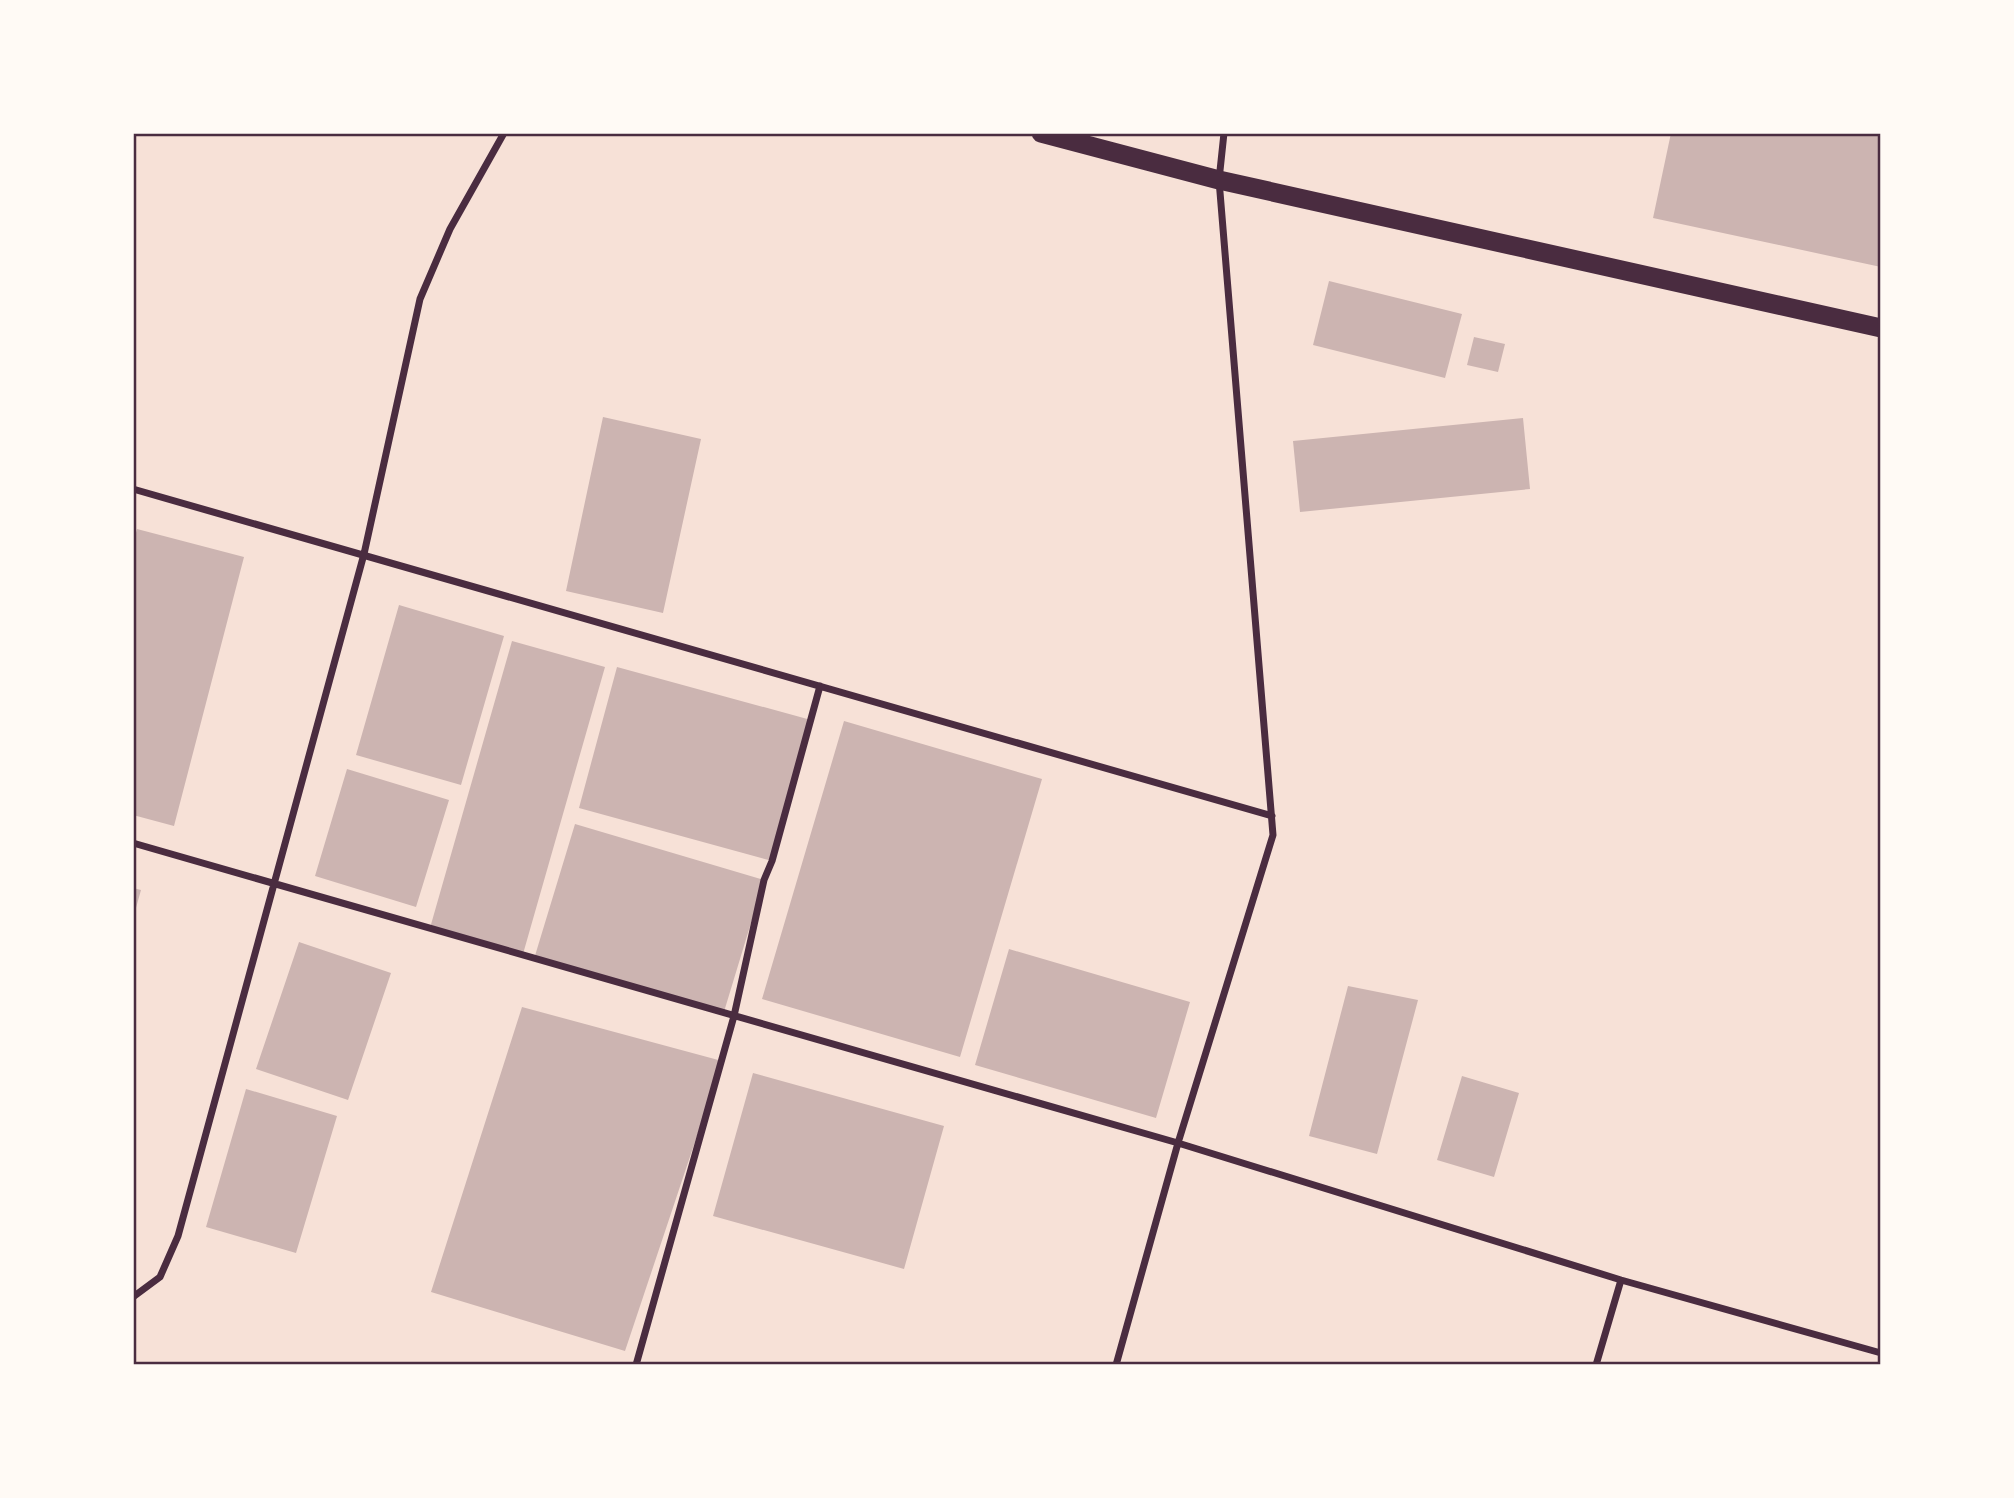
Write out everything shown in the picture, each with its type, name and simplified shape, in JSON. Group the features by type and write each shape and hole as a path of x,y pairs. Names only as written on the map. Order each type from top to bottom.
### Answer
{"highway":[{"path":"1041,133 1219,180 1881,328"}],"street":[{"path":"133,1297 160,1277 178,1236 364,554 420,299 450,229 504,133"},
{"path":"1116,1365 1178,1143 1273,835 1219,180 1224,133"},
{"path":"133,489 1272,816"},
{"path":"636,1365 734,1016 764,880 772,861 820,686"},
{"path":"133,843 1178,1143 1622,1280 1881,1353"},
{"path":"1596,1365 1622,1280"}],"building":[{"path":"1671,133 1881,133 1881,267 1653,218"},
{"path":"1329,281 1462,314 1445,378 1313,345"},
{"path":"1474,337 1505,344 1498,372 1467,365"},
{"path":"603,417 701,439 663,613 566,591"},
{"path":"1523,418 1530,489 1300,512 1293,441"},
{"path":"137,529 244,557 174,826 133,815 133,544"},
{"path":"399,605 504,636 461,785 356,755"},
{"path":"512,641 605,667 523,954 430,928"},
{"path":"617,667 811,720 772,861 579,808"},
{"path":"844,721 1042,779 960,1057 762,999"},
{"path":"347,769 449,800 416,907 315,876"},
{"path":"575,824 764,880 723,1015 534,959"},
{"path":"133,888 141,890 134,915 133,915"},
{"path":"299,942 391,973 348,1100 256,1069"},
{"path":"1009,949 1190,1002 1156,1118 975,1065"},
{"path":"1348,986 1418,1000 1377,1154 1309,1136"},
{"path":"522,1007 722,1061 625,1351 431,1292"},
{"path":"753,1073 944,1126 904,1269 713,1216"},
{"path":"1462,1076 1519,1093 1494,1177 1437,1160"},
{"path":"246,1089 337,1116 296,1253 206,1227"}]}
